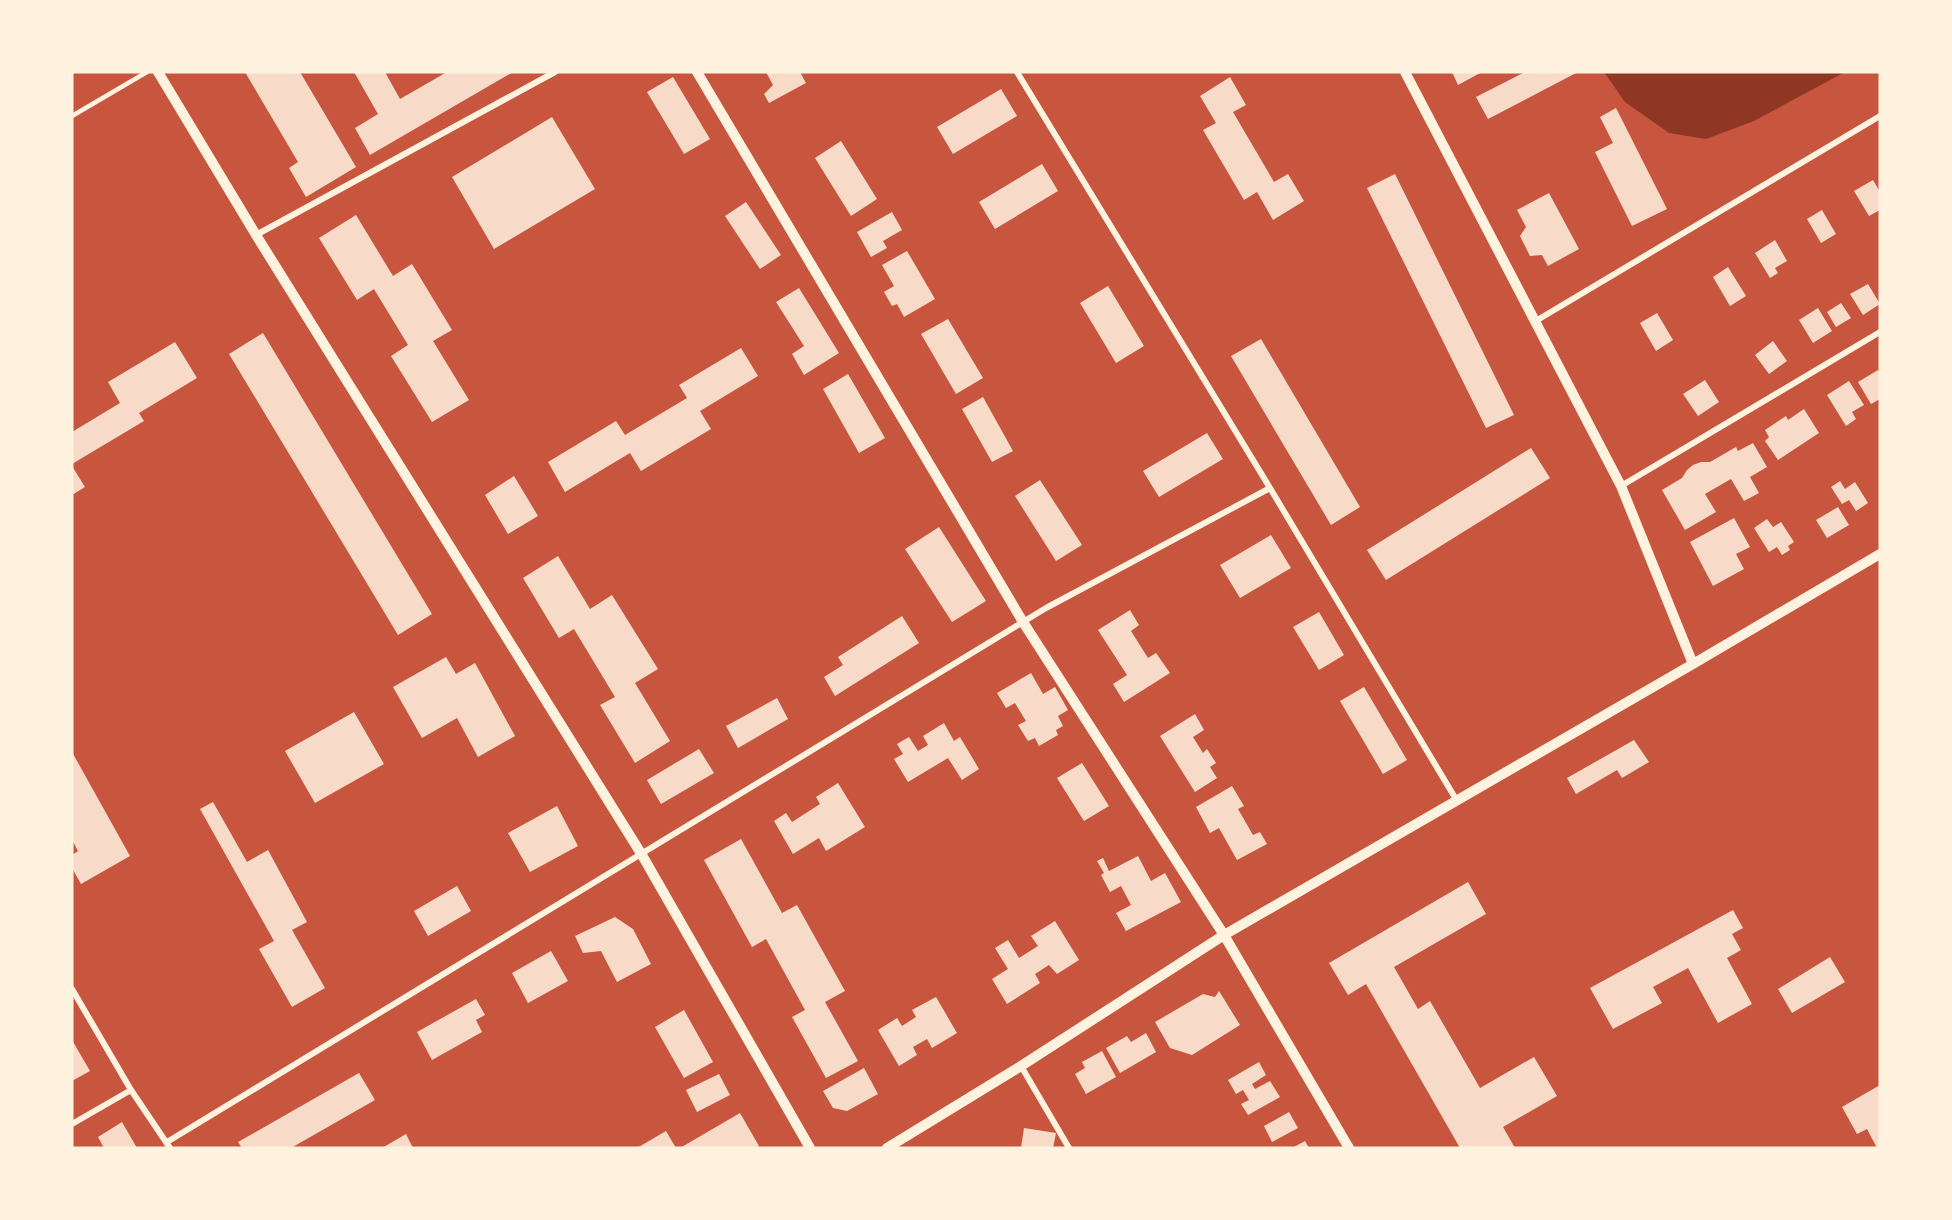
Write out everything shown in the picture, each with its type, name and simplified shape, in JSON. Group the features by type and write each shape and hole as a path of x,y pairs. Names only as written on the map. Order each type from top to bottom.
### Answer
{"street":[{"path":"158,72 256,235 642,855 810,1148"},
{"path":"256,235 555,72"},
{"path":"697,72 1023,622 1224,935 1349,1148"},
{"path":"1017,72 1457,801"},
{"path":"1405,72 1621,486 1693,664"},
{"path":"1534,322 1880,116"},
{"path":"1621,486 1880,332"},
{"path":"72,989 131,1090 168,1145 1046,608 1270,488"},
{"path":"887,1148 1022,1066 1224,935 1880,554"},
{"path":"1022,1066 1069,1148"},
{"path":"72,1124 131,1090"}],"lane":[{"path":"72,116 147,72"}],"shaded area":[{"path":"1604,72 1845,72 1754,121 1706,139 1669,133 1625,102"}],"building":[{"path":"245,72 300,72 356,167 306,197 289,168 298,162"},
{"path":"354,72 385,72 400,99 447,72 513,72 370,155 355,128 378,114"},
{"path":"766,72 800,72 806,83 769,103 764,94 773,85"},
{"path":"1452,72 1482,72 1458,85"},
{"path":"1525,72 1578,72 1488,119 1476,97"},
{"path":"673,77 710,139 684,154 647,92"},
{"path":"1230,77 1246,105 1233,112 1274,182 1288,174 1304,201 1273,220 1257,192 1244,200 1203,130 1216,123 1200,96"},
{"path":"1001,89 1017,116 953,154 937,127"},
{"path":"1616,108 1667,209 1632,226 1595,152 1613,143 1600,117"},
{"path":"552,117 595,189 494,249 452,177"},
{"path":"841,141 877,199 851,216 815,158"},
{"path":"1042,164 1058,191 995,229 979,202"},
{"path":"1395,174 1514,415 1486,428 1367,188"},
{"path":"1873,180 1880,192 1880,210 1869,216 1854,191"},
{"path":"1549,193 1579,249 1548,266 1542,255 1530,256 1520,236 1526,227 1517,210"},
{"path":"746,202 781,255 760,269 725,216"},
{"path":"1822,210 1836,234 1821,243 1807,219"},
{"path":"892,212 902,230 883,241 887,248 871,257 857,232"},
{"path":"356,215 393,276 412,264 452,330 433,341 469,400 432,422 391,356 408,345 374,289 357,300 319,238"},
{"path":"1775,240 1787,261 1775,268 1778,273 1770,278 1755,253"},
{"path":"907,251 935,299 904,317 897,304 892,306 884,292 894,286 882,265"},
{"path":"1728,267 1746,296 1730,306 1713,277"},
{"path":"1868,284 1880,304 1863,315 1850,294"},
{"path":"1108,286 1144,346 1116,363 1080,303"},
{"path":"799,288 839,353 804,375 792,354 804,346 776,302"},
{"path":"1841,303 1851,318 1836,327 1827,312"},
{"path":"1818,308 1832,331 1813,343 1799,320"},
{"path":"1657,313 1673,340 1656,351 1640,323"},
{"path":"948,319 983,378 956,394 921,334"},
{"path":"263,333 432,614 398,635 229,354"},
{"path":"1261,339 1360,507 1331,525 1231,356"},
{"path":"1773,341 1787,361 1769,374 1755,355"},
{"path":"175,342 197,378 139,413 144,421 72,464 72,432 120,403 108,382"},
{"path":"741,348 758,376 700,411 711,429 641,471 630,453 565,492 548,462 616,421 625,435 687,398 679,385"},
{"path":"1878,370 1880,399 1871,404 1858,382"},
{"path":"848,374 885,438 859,453 823,389"},
{"path":"1705,380 1719,402 1698,416 1683,394"},
{"path":"1849,381 1864,405 1852,412 1856,419 1846,426 1827,395"},
{"path":"983,397 1013,451 992,462 962,409"},
{"path":"1804,409 1819,433 1778,460 1765,441 1769,437 1765,430 1786,416 1788,420"},
{"path":"1207,433 1223,459 1159,497 1143,471"},
{"path":"1753,443 1767,467 1750,477 1759,493 1744,501 1731,479 1705,494 1716,512 1685,530 1662,490 1682,478 1693,465 1710,462 1736,447 1738,451"},
{"path":"1531,448 1550,478 1386,580 1367,550"},
{"path":"72,466 85,487 72,495"},
{"path":"514,476 538,516 508,534 485,495"},
{"path":"1040,480 1082,545 1056,561 1015,496"},
{"path":"1840,481 1845,489 1855,482 1868,503 1856,511 1849,500 1842,504 1831,487"},
{"path":"1838,507 1849,525 1827,538 1816,520"},
{"path":"1734,518 1750,547 1736,554 1744,569 1713,586 1690,542"},
{"path":"1767,519 1773,527 1781,522 1794,542 1788,546 1790,550 1782,555 1777,547 1769,552 1754,528"},
{"path":"939,527 986,601 952,622 905,549"},
{"path":"1271,535 1291,568 1240,598 1220,565"},
{"path":"558,556 590,609 612,595 658,669 635,683 670,741 635,763 600,705 615,697 574,629 559,638 523,578"},
{"path":"1130,610 1139,625 1131,631 1148,658 1156,653 1170,673 1124,702 1113,684 1127,675 1098,630"},
{"path":"1319,612 1344,655 1319,670 1293,627"},
{"path":"902,616 919,643 835,696 824,677 843,665 838,657"},
{"path":"446,657 456,674 475,663 515,736 478,757 457,718 422,738 393,687"},
{"path":"1031,673 1043,694 1055,687 1068,710 1058,716 1063,726 1056,730 1058,735 1039,746 1035,738 1028,741 1018,725 1026,721 1015,703 1006,708 997,693"},
{"path":"1364,687 1407,760 1383,774 1340,701"},
{"path":"777,698 788,719 738,748 726,726"},
{"path":"354,712 384,764 315,803 285,751"},
{"path":"1195,714 1204,730 1193,737 1203,753 1207,749 1216,763 1210,767 1217,778 1195,792 1160,736"},
{"path":"944,723 954,741 960,737 979,769 962,780 948,758 908,782 894,759 903,754 897,744 909,737 918,751 928,745 923,736"},
{"path":"1634,740 1649,762 1622,778 1617,770 1576,794 1567,778"},
{"path":"699,749 714,773 661,804 647,780"},
{"path":"72,752 130,856 81,884 72,868 72,855 78,851 72,840"},
{"path":"1082,763 1109,806 1084,821 1057,778"},
{"path":"838,783 865,827 826,851 819,838 793,854 774,821 786,813 792,822 820,804 816,797"},
{"path":"1232,786 1244,806 1238,809 1253,835 1260,832 1267,844 1237,860 1219,828 1210,833 1196,807"},
{"path":"213,802 247,862 268,850 307,922 292,930 325,988 292,1007 259,949 274,941 200,809"},
{"path":"557,806 578,846 530,872 508,833"},
{"path":"741,839 782,913 797,905 845,991 825,1002 858,1061 826,1078 792,1017 805,1010 766,939 752,947 704,860"},
{"path":"1138,856 1151,881 1165,873 1181,902 1126,931 1116,913 1131,905 1121,886 1110,892 1101,875 1104,873 1097,861 1103,858 1109,871"},
{"path":"1468,882 1486,914 1394,967 1418,1009 1430,1001 1480,1088 1534,1057 1557,1096 1503,1127 1515,1148 1460,1148 1366,984 1348,995 1329,963"},
{"path":"457,886 471,911 428,936 414,911"},
{"path":"1733,910 1743,928 1732,934 1741,950 1727,958 1752,1004 1718,1023 1688,968 1653,987 1662,1003 1613,1029 1590,988"},
{"path":"615,917 633,929 651,964 617,982 601,951 583,953 575,936"},
{"path":"1055,921 1079,960 1057,974 1049,965 1035,974 1040,983 1007,1004 992,979 1008,969 995,948 1008,940 1019,958 1038,946 1031,936"},
{"path":"551,951 568,981 528,1003 512,973"},
{"path":"1830,957 1845,982 1792,1013 1778,989"},
{"path":"1219,991 1240,1025 1192,1055 1170,1048 1155,1022 1203,994 1215,997"},
{"path":"936,997 957,1033 932,1048 927,1039 913,1047 917,1055 899,1066 878,1030 897,1018 902,1026 916,1017 912,1010"},
{"path":"476,999 485,1015 476,1020 482,1032 432,1060 417,1032"},
{"path":"684,1010 713,1062 684,1078 655,1027"},
{"path":"1146,1033 1156,1052 1120,1073 1106,1048 1127,1036 1131,1042"},
{"path":"72,1040 90,1071 72,1081"},
{"path":"1102,1051 1116,1077 1086,1094 1075,1074 1085,1068 1082,1062"},
{"path":"1259,1062 1266,1075 1252,1084 1255,1089 1270,1081 1280,1097 1248,1115 1241,1104 1249,1100 1243,1090 1236,1094 1228,1080"},
{"path":"864,1068 878,1094 847,1111 833,1108 823,1091"},
{"path":"359,1073 375,1100 291,1148 242,1148 238,1142"},
{"path":"719,1074 730,1095 697,1112 686,1090"},
{"path":"1880,1085 1880,1148 1877,1148 1867,1129 1857,1134 1842,1107"},
{"path":"1289,1112 1298,1128 1272,1142 1264,1126"},
{"path":"740,1113 759,1146 756,1148 680,1148"},
{"path":"122,1122 137,1148 104,1148 98,1137"},
{"path":"1024,1128 1056,1133 1053,1148 1021,1148"},
{"path":"666,1131 676,1148 637,1148"},
{"path":"406,1134 413,1148 382,1148"},
{"path":"1305,1141 1309,1148 1292,1148"}]}
